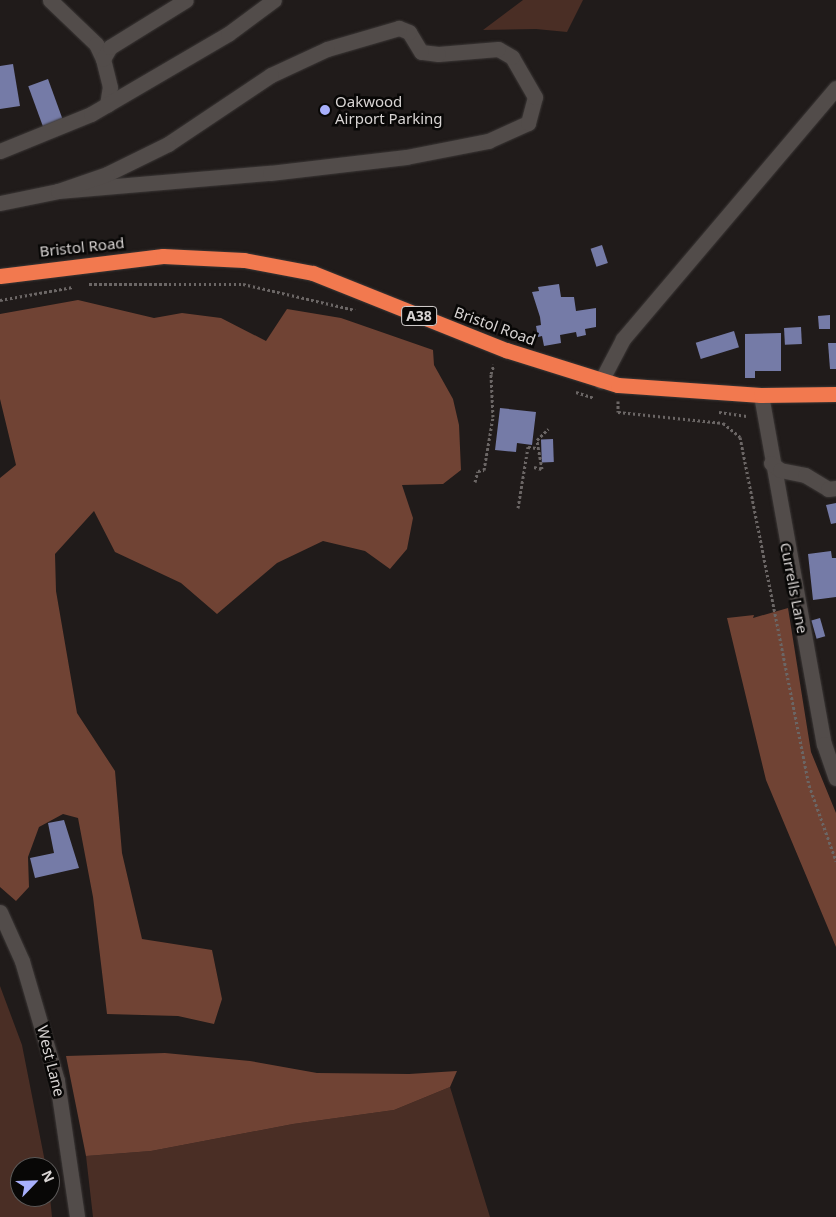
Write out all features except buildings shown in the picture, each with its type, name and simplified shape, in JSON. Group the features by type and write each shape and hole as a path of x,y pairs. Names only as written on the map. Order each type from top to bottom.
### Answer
{"highway":[{"name":"Bristol Road","path":"0,276 163,256 244,260 313,273 506,350 618,385 761,395 836,394"}],"street":[{"path":"50,0 96,44 103,59 110,87 107,105"},
{"path":"103,59 110,47 186,0"},
{"path":"0,151 107,105 228,34 274,0"},
{"path":"0,203 58,191 270,173 406,157 488,141 528,123 535,97 512,57 498,49 438,54 421,52 409,32 399,28 327,49 271,75 168,144 107,174 58,191"},
{"path":"601,381 629,332 836,88"},
{"name":"Currells Lane","path":"761,395 771,463 824,744 836,778"},
{"path":"771,463 780,470 805,475 828,489 836,488"},
{"name":"West Lane","path":"0,912 22,961 57,1081 78,1217"}],"path":[{"path":"85,284 244,284 356,311"},
{"path":"0,300 76,286"},
{"path":"487,357 501,362"},
{"path":"474,482 478,471 484,470 493,417 491,374 496,360"},
{"path":"618,385 618,412 723,423 740,437 809,785 836,861"},
{"path":"570,390 603,399"},
{"path":"610,401 628,403"},
{"path":"717,411 765,422"},
{"path":"534,467 542,469 537,440 548,428"},
{"path":"518,508 528,447 537,448"}],"shaded area":[{"path":"523,0 583,0 567,32 536,29 483,30"},
{"path":"78,300 154,318 182,313 221,318 266,341 287,309 341,318 433,350 434,365 453,399 459,425 461,470 443,484 402,485 413,518 407,549 390,569 365,551 323,541 277,563 217,614 181,583 115,552 94,511 55,554 56,591 77,713 115,771 122,853 142,939 212,950 222,999 214,1024 178,1016 107,1014 93,897 78,818 63,814 39,827 28,857 29,887 16,901 0,887 0,478 16,465 0,399 0,314"},
{"path":"788,608 811,752 836,813 836,947 766,780 727,618 754,615 753,618"},
{"path":"0,986 22,1045 44,1157 10,1157 10,1207 51,1207 52,1217 0,1217"},
{"path":"165,1053 250,1061 317,1073 409,1074 457,1071 450,1087 394,1110 293,1124 151,1151 86,1156 66,1056"},
{"path":"450,1087 490,1217 93,1217 86,1156 151,1151 293,1124 394,1110"}],"place":[{"name":"Oakwood Airport Parking","path":"325,110"}]}
